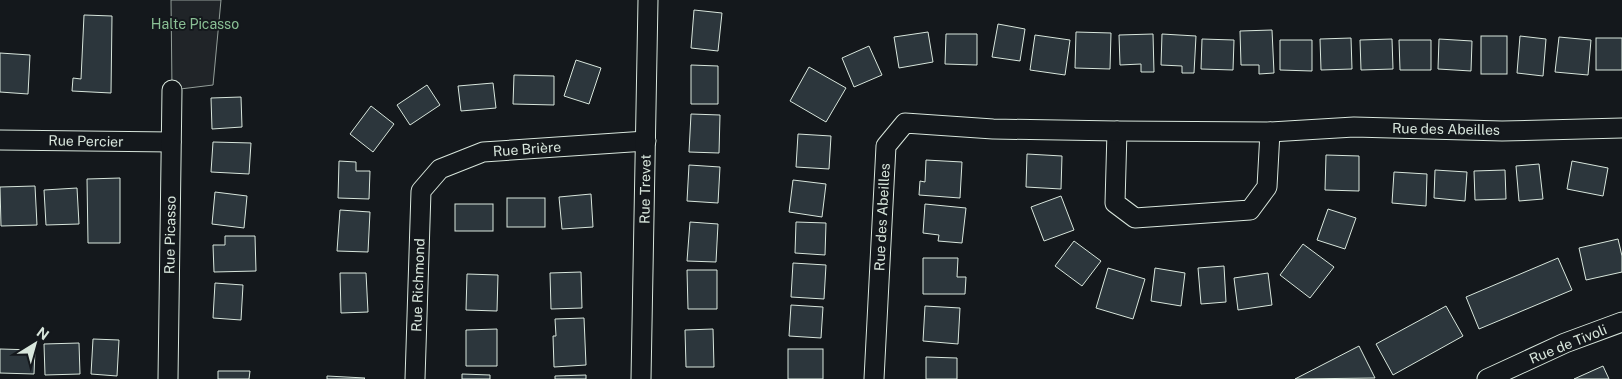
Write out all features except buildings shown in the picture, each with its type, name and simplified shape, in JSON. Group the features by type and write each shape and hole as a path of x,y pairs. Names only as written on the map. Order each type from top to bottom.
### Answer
{"street":[{"name":"Rue Trevet","path":"641,379 648,0"},
{"name":"Rue Picasso","path":"168,379 172,90"},
{"name":"Rue des Abeilles","path":"874,379 886,146 905,123 993,129 1117,131 1270,132 1354,127 1502,131 1622,128"},
{"path":"1117,131 1115,202 1135,218 1250,210 1267,187 1270,132"},
{"name":"Rue Percier","path":"0,140 171,142"},
{"name":"Rue Brière","path":"421,191 440,169 483,152 646,141"},
{"name":"Rue Richmond","path":"416,379 421,191"},
{"name":"Rue de Tivoli","path":"1487,379 1565,343 1622,322"}],"green space":[{"name":"Halte Picasso","path":"171,0 221,0 213,85 172,90"}]}
